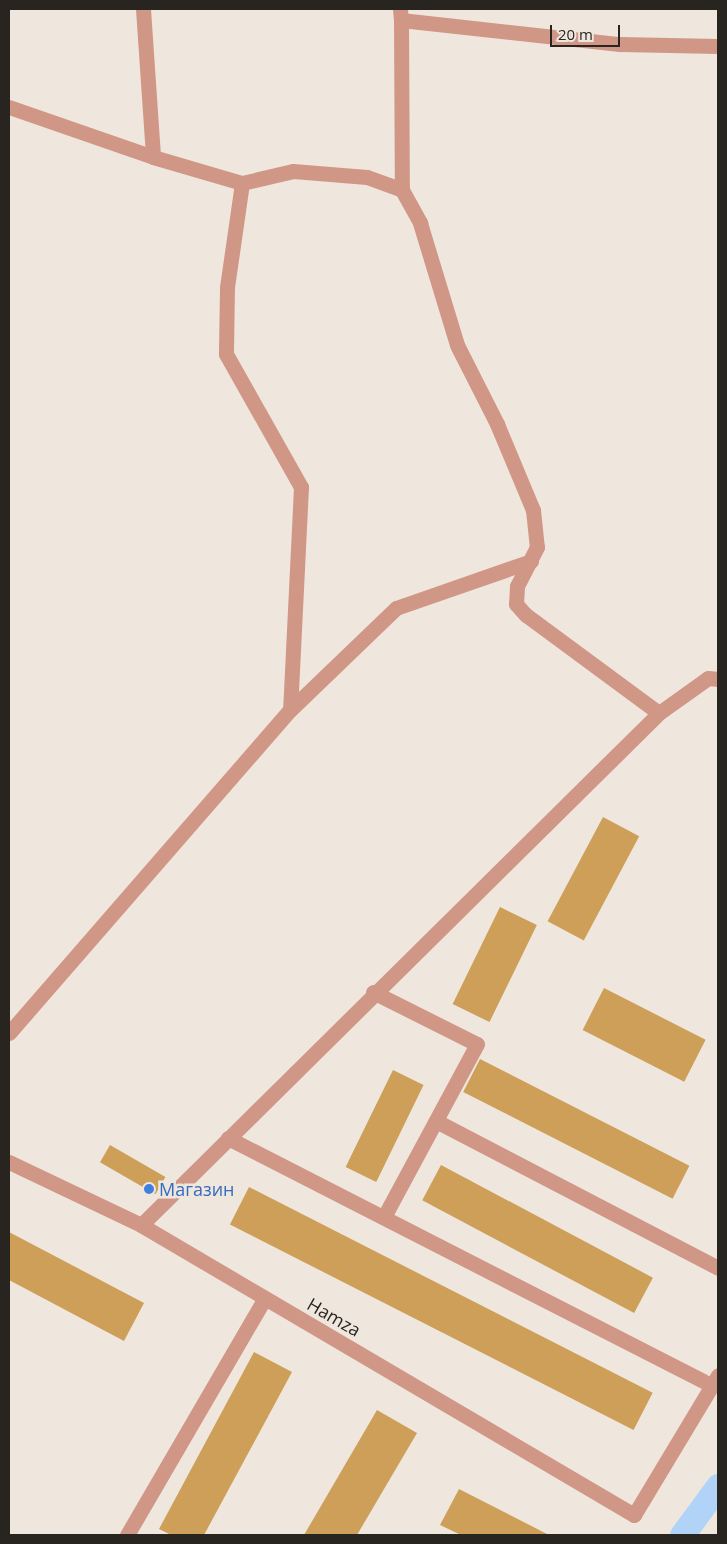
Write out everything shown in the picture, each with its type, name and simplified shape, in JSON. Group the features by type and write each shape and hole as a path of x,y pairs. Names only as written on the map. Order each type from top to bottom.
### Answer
{"street":[{"path":"144,9 153,158"},
{"path":"659,713 516,604 515,594 531,561 538,532 534,510 497,424 456,346 420,223 402,190 401,14 620,44 718,46"},
{"path":"9,107 153,158 242,183 293,171 367,177 402,190"},
{"path":"242,183 227,287 226,354 301,487 290,710"},
{"path":"9,1033 290,710 396,608 531,561"},
{"path":"141,1225 373,992 659,713 708,678 718,678"},
{"path":"373,992 477,1044 384,1217"},
{"path":"436,1121 718,1268"},
{"path":"228,1138 703,1381"},
{"name":"Hamza","path":"9,1162 141,1225 634,1515 718,1375"},
{"path":"127,1535 265,1298"}],"building":[{"path":"603,817 639,836 584,940 548,921"},
{"path":"500,907 537,925 490,1022 453,1004"},
{"path":"604,988 706,1040 684,1082 583,1030"},
{"path":"480,1059 689,1166 673,1199 463,1092"},
{"path":"393,1070 424,1085 376,1182 346,1167"},
{"path":"110,1145 165,1177 155,1194 100,1162"},
{"path":"441,1165 653,1278 634,1313 422,1200"},
{"path":"249,1187 653,1393 634,1430 230,1224"},
{"path":"9,1232 144,1303 124,1341 9,1280"},
{"path":"254,1352 292,1372 204,1535 171,1535 159,1529"},
{"path":"377,1410 417,1433 357,1535 304,1535"},
{"path":"459,1489 549,1535 461,1535 440,1525"}],"waterway":[{"path":"682,1535 718,1486"}],"place":[{"name":"Магазин","path":"149,1189"}]}
